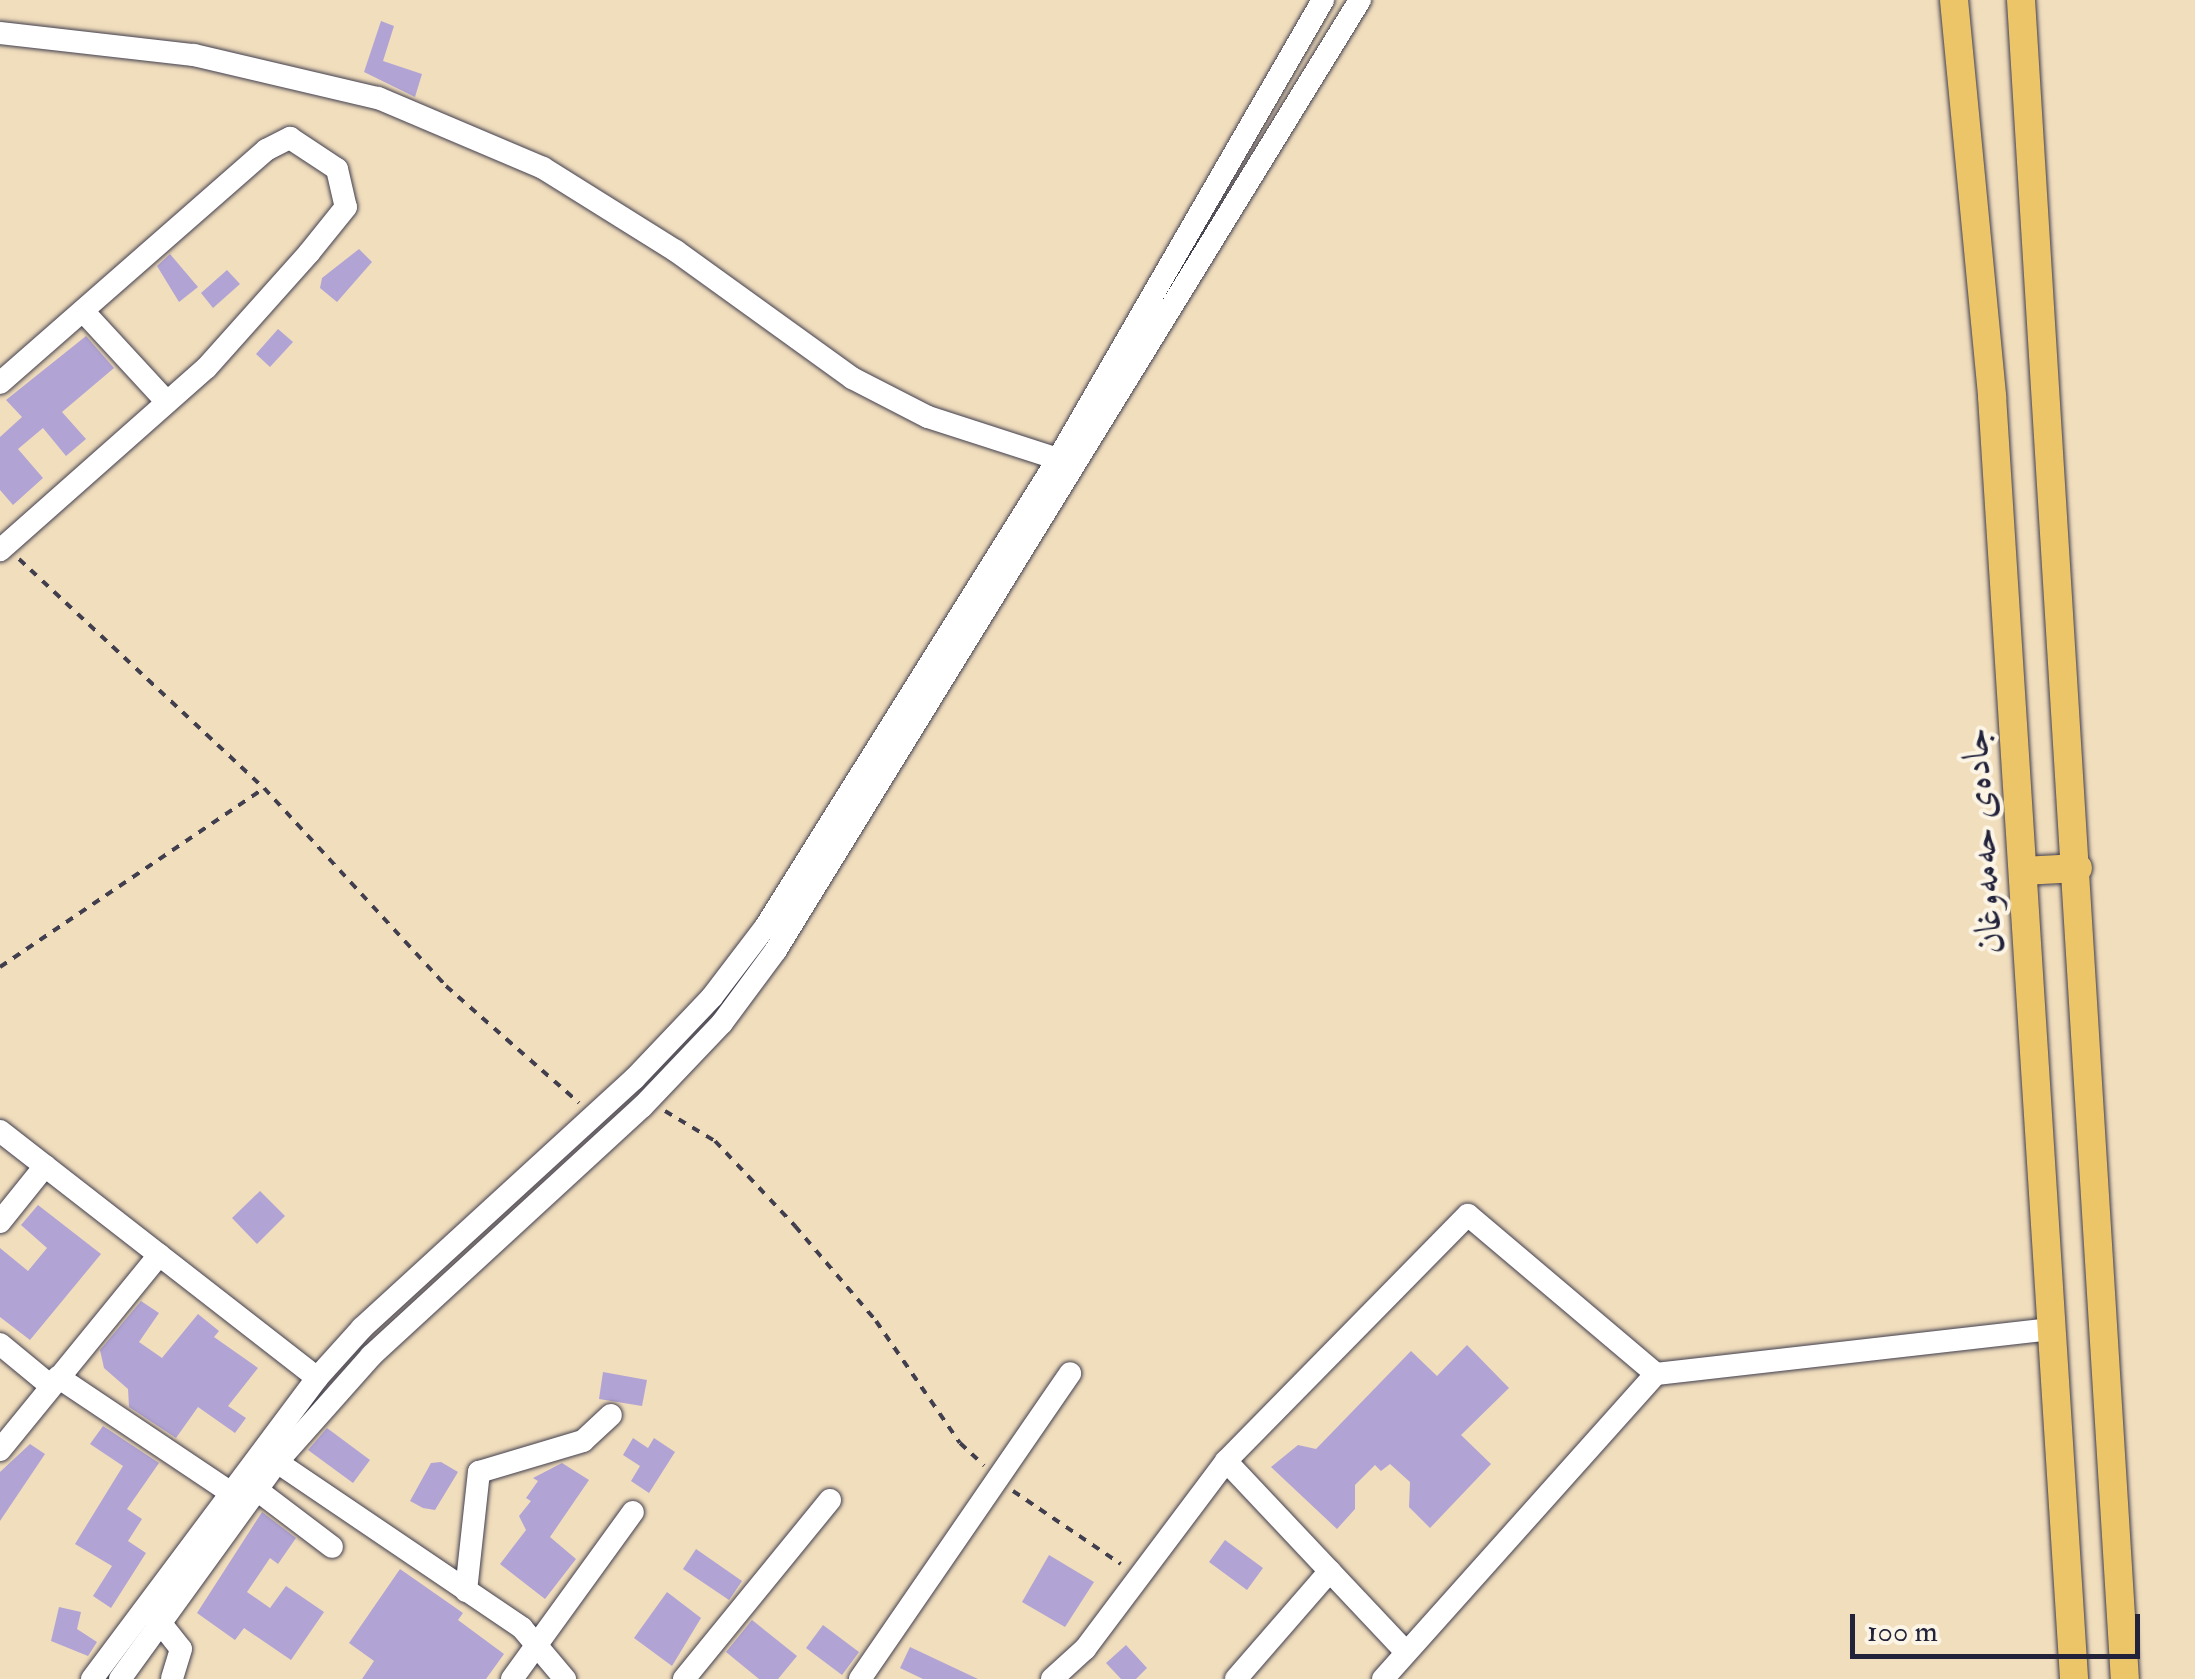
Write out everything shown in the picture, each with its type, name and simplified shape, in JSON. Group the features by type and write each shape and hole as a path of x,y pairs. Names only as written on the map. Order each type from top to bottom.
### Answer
{"main road":[{"path":"2021,0 2078,868 2124,1679"},
{"name":"جادەی حەمەوغان","path":"1953,3 1992,396 2074,1679"},
{"path":"2023,871 2078,868"}],"street":[{"path":"92,1679 154,1613 370,1356 649,1099 722,1023 776,950 1323,0"},
{"path":"120,1679 154,1613 228,1491 317,1378 362,1328 594,1117 712,997 766,926 869,783 1360,0"},
{"path":"0,32 194,55 378,98 542,168 676,251 852,378 928,417 1058,459"},
{"path":"1275,89 1298,104"},
{"path":"0,383 266,150 290,138 336,170 346,208 206,368 2,544"},
{"path":"83,311 165,400"},
{"path":"0,1131 317,1378"},
{"path":"0,1222 46,1166"},
{"path":"1052,1679 1085,1649 1226,1461 1468,1215 1656,1374"},
{"path":"0,1450 159,1255"},
{"path":"1383,1679 1656,1374 2053,1330"},
{"path":"0,1344 228,1491"},
{"path":"860,1679 1070,1374"},
{"path":"466,1591 479,1472 583,1442 611,1415"},
{"path":"1226,1461 1406,1652"},
{"path":"277,1462 466,1591 536,1646 565,1679"},
{"path":"256,1490 332,1547"},
{"path":"684,1679 830,1500"},
{"path":"512,1679 633,1512"},
{"path":"1236,1679 1330,1571"},
{"path":"154,1613 181,1650 172,1679"}],"path":[{"path":"2,544 264,788 446,986 594,1117"},
{"path":"0,967 264,788"},
{"path":"649,1099 715,1141 795,1226 876,1321 960,1443 998,1478 1140,1576"}],"building":[{"path":"381,21 394,26 383,61 422,74 415,97 364,72"},
{"path":"359,249 372,262 337,302 320,288 322,278"},
{"path":"170,254 198,287 179,302 157,266"},
{"path":"227,270 240,284 213,308 201,293"},
{"path":"278,329 293,342 270,367 256,354"},
{"path":"86,336 114,368 62,412 86,439 66,456 43,428 18,449 43,478 13,505 0,490 0,437 22,417 6,400"},
{"path":"260,1191 285,1216 257,1244 232,1218"},
{"path":"38,1205 101,1254 30,1340 0,1317 0,1248 28,1271 47,1248 21,1225"},
{"path":"141,1301 159,1313 139,1342 162,1358 198,1314 219,1331 214,1337 258,1368 228,1406 246,1418 235,1433 198,1407 176,1438 129,1407 128,1389 104,1368 100,1350"},
{"path":"1467,1345 1509,1388 1461,1435 1491,1464 1430,1528 1409,1507 1410,1482 1390,1464 1381,1471 1375,1465 1355,1485 1355,1509 1337,1529 1271,1467 1298,1445 1316,1449 1411,1351 1437,1376"},
{"path":"603,1372 647,1380 642,1406 599,1399"},
{"path":"103,1426 159,1463 127,1509 142,1519 128,1541 146,1553 111,1608 93,1596 112,1566 75,1544 123,1466 90,1444"},
{"path":"327,1428 370,1460 353,1483 308,1450"},
{"path":"633,1438 648,1448 654,1438 675,1452 649,1493 631,1481 640,1466 623,1455"},
{"path":"30,1444 45,1454 0,1521 0,1472"},
{"path":"441,1462 458,1472 435,1510 410,1501 431,1463"},
{"path":"562,1463 589,1480 550,1537 576,1559 545,1599 500,1564 526,1530 519,1516 531,1501 526,1498 538,1481 533,1478"},
{"path":"262,1512 296,1538 278,1564 270,1558 247,1592 270,1608 286,1586 324,1612 291,1660 244,1628 235,1640 197,1613"},
{"path":"1225,1540 1263,1568 1247,1590 1209,1562"},
{"path":"696,1549 742,1581 729,1600 683,1569"},
{"path":"1049,1555 1094,1582 1065,1627 1022,1602"},
{"path":"400,1569 463,1613 458,1620 504,1654 486,1679 362,1679 374,1661 349,1643"},
{"path":"667,1592 701,1618 672,1666 634,1638"},
{"path":"59,1607 81,1612 77,1629 97,1642 88,1656 51,1641"},
{"path":"752,1620 797,1656 778,1679 759,1679 726,1652"},
{"path":"823,1625 859,1652 842,1675 806,1648"},
{"path":"1126,1645 1147,1668 1136,1679 1121,1679 1106,1663"},
{"path":"910,1647 978,1679 923,1679 900,1668"}]}
